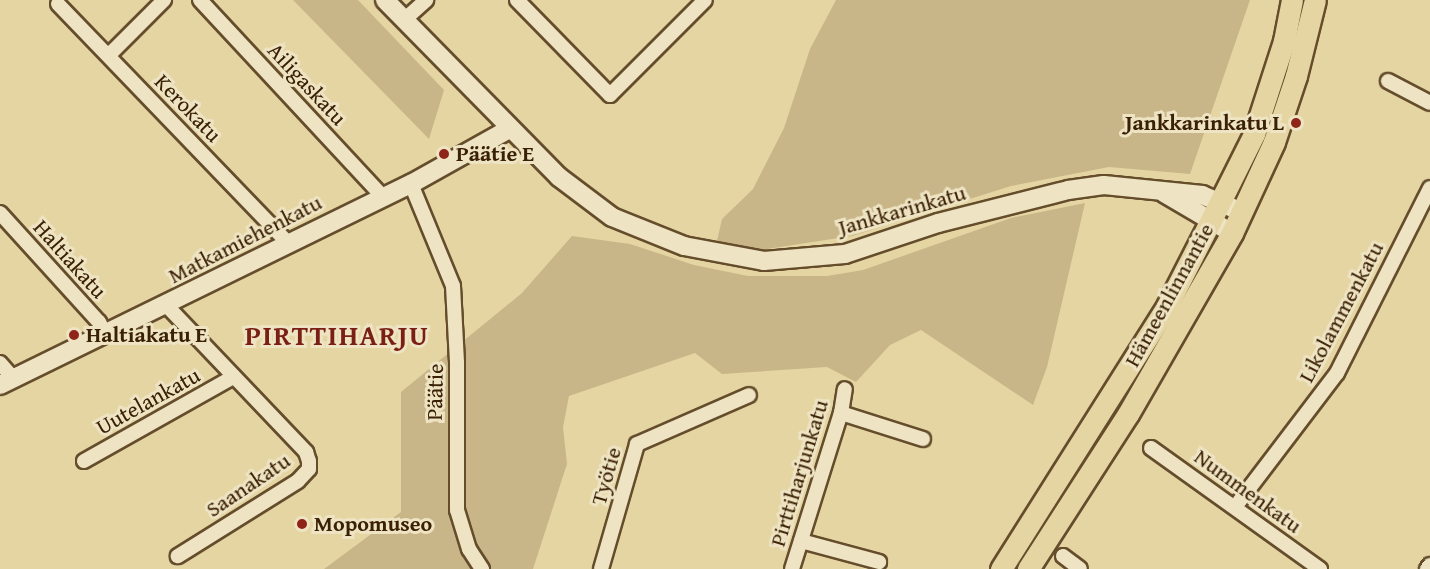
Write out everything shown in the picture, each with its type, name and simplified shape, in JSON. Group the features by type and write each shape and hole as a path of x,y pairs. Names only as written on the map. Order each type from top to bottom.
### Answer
{"main road":[{"name":"Hämeenlinnantie","path":"1001,569 1167,306 1210,222 1254,134 1284,40 1292,0"},
{"name":"Hämeenlinnantie","path":"1028,569 1128,414 1232,234 1274,142 1296,76 1315,0"}],"street":[{"path":"109,55 164,0"},
{"name":"Ailigaskatu","path":"200,0 383,197"},
{"name":"Jankkarinkatu","path":"385,0 509,129 559,177 612,217 684,246 764,261 845,254 939,223 1068,190 1104,185 1164,193 1202,195 1242,212"},
{"path":"404,20 426,0"},
{"path":"517,0 610,95 705,0"},
{"name":"Kerokatu","path":"58,4 288,243"},
{"path":"1388,81 1430,103"},
{"name":"Matkamiehenkatu","path":"7,382 167,306 288,243 411,184 509,129"},
{"name":"Päätie","path":"411,184 444,256 453,286 457,363 456,510 469,549 482,569"},
{"name":"Likolammenkatu","path":"1235,507 1337,373 1430,188"},
{"name":"Jankkarinkatu","path":"1164,193 1232,234"},
{"name":"Haltiakatu","path":"0,213 99,322 105,334"},
{"name":"Saanakatu","path":"167,306 306,452 309,468 298,481 178,556"},
{"path":"0,363 7,382"},
{"name":"Uutelankatu","path":"84,461 233,377"},
{"name":"Pirttiharjunkatu","path":"792,569 841,413 844,389"},
{"name":"Työtie","path":"601,569 637,444 749,395"},
{"path":"841,413 923,439"},
{"name":"Nummenkatu","path":"1151,448 1320,569"},
{"path":"801,541 879,562"},
{"path":"1063,556 1080,569"},
{"path":"1427,569 1430,565"}],"shaded area":[{"path":"293,0 358,0 444,90 429,139"},
{"path":"836,0 1250,0 1190,174 1109,167 1011,186 852,236 753,251 716,245 722,219 753,189 784,128 810,49"},
{"path":"1085,203 1047,367 1033,405 921,330 890,345 856,382 827,367 722,374 695,353 569,396 563,427 567,464 533,569 324,569 401,512 401,392 522,293 572,236 630,244 694,265 748,276 827,276 863,270 1011,218"}],"place":[{"name":"Jankkarinkatu L","path":"1296,123"},
{"name":"Päätie E","path":"444,154"},
{"name":"Haltiakatu E","path":"74,335"},
{"name":"Mopomuseo","path":"302,524"}],"district":[{"name":"PIRTTIHARJU","path":"337,335"}]}
